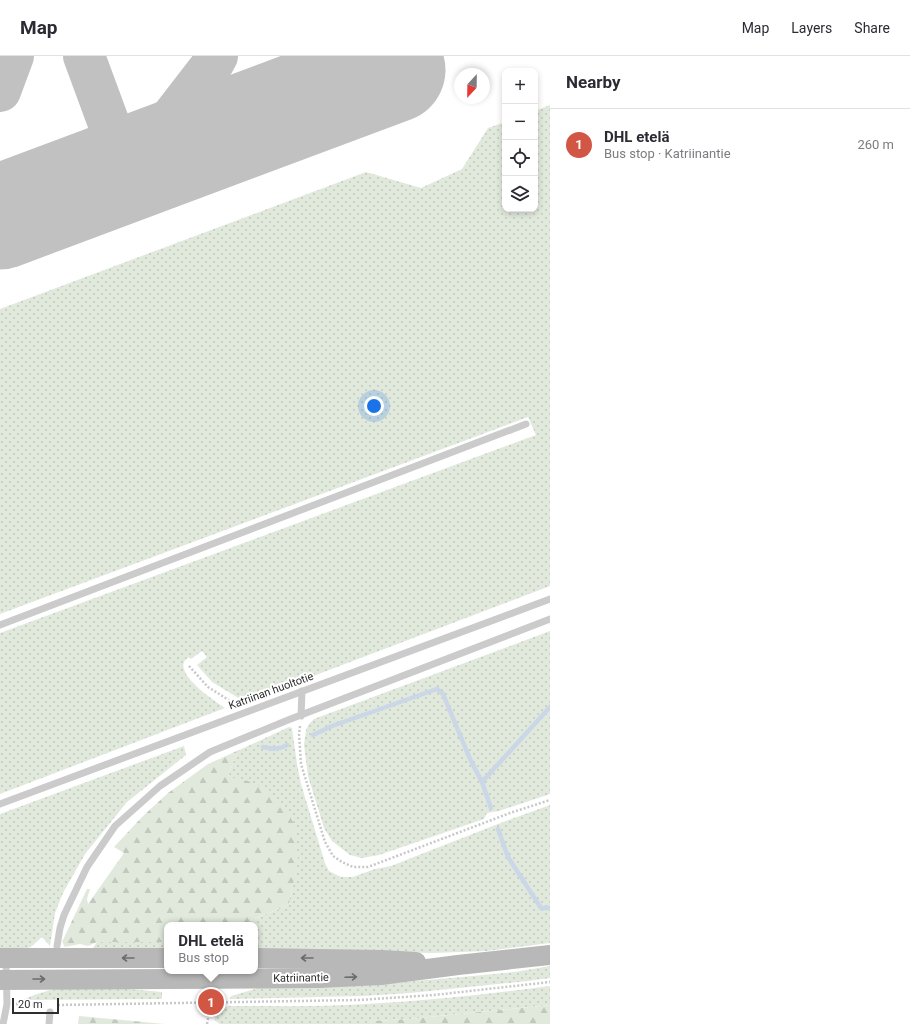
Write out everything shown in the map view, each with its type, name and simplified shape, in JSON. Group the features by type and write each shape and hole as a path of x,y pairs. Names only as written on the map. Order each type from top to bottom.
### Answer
{"main road":[{"name":"Katriinantie","path":"4,980 319,978 381,975 550,955"},
{"path":"3,958 164,958"},
{"name":"Katriinantie","path":"258,958 382,960 458,965"}],"lane":[{"path":"0,625 526,424"},
{"name":"Katriinan huoltotie","path":"0,804 550,599"},
{"path":"57,946 64,915 87,867 115,826 160,786 210,752 550,619"},
{"path":"301,716 302,691"},
{"path":"3,958 7,1004 3,1024"},
{"path":"49,1024 51,1009"}],"path":[{"path":"189,666 208,687 248,712"},
{"path":"301,716 299,734 301,764 325,842 333,856 353,867 368,867 510,813 550,800"},
{"path":"51,1009 211,1002 359,1000 434,995 550,982"},
{"path":"207,1024 211,1002"},
{"path":"7,1004 44,1005"}],"green space":[{"path":"550,105 550,586 245,702 212,682 197,665 207,657 202,651 191,659 188,657 184,662 186,675 198,688 225,708 0,794 0,633 536,435 528,417 0,614 0,309 366,172 421,188 462,169 488,128 502,123 502,212 538,212 538,110"},
{"path":"550,631 550,794 499,811 487,813 484,819 379,855 362,858 350,855 332,841 324,828 308,776 304,745 306,730 314,719"},
{"path":"289,727 292,728 301,784 325,863 329,871 341,877 353,877 375,869 391,866 550,805 550,943 487,951 433,953 258,950 258,922 249,922 289,905 296,870 228,777 237,751"},
{"path":"184,746 186,755 127,802 85,854 63,893 55,913 50,946 42,937 31,947 23,949 0,948 0,814"},
{"path":"237,751 228,777 248,781 269,790 289,814 296,829 298,863 289,905 249,922 164,922 164,942 97,942 88,946 80,944 65,947 62,942 87,889 90,889 87,899 88,904 124,853 114,847 142,817 168,793 208,764"},
{"path":"97,942 164,942 164,949 93,948"},
{"path":"550,966 550,978 528,981 410,993 363,996 230,999 231,996 262,987 355,986 515,972"},
{"path":"550,986 550,1005 409,1019 372,1021 370,1024 220,1024 214,1020 219,1010 229,1006 315,1006 389,1003 458,997"},
{"path":"67,987 107,987 162,992 162,999 23,1000 34,995"},
{"path":"550,1005 550,1024 370,1024 372,1021 409,1019"},
{"path":"79,1016 165,1024 78,1024"}],"waterway":[{"path":"313,735 332,726 437,689 443,694 470,759 482,782 491,808"},
{"path":"482,782 550,707"},
{"path":"263,747 275,749 287,745"},
{"path":"498,829 508,857 541,908 550,908"}],"taxiway":[{"path":"0,91 13,56"},
{"path":"84,56 126,170"},
{"path":"72,190 121,156 171,118 212,65 217,56"},
{"path":"355,56 364,81"}],"runway":[{"path":"0,217 393,70"}],"place":[{"name":"DHL etelä","path":"211,1002"}]}
